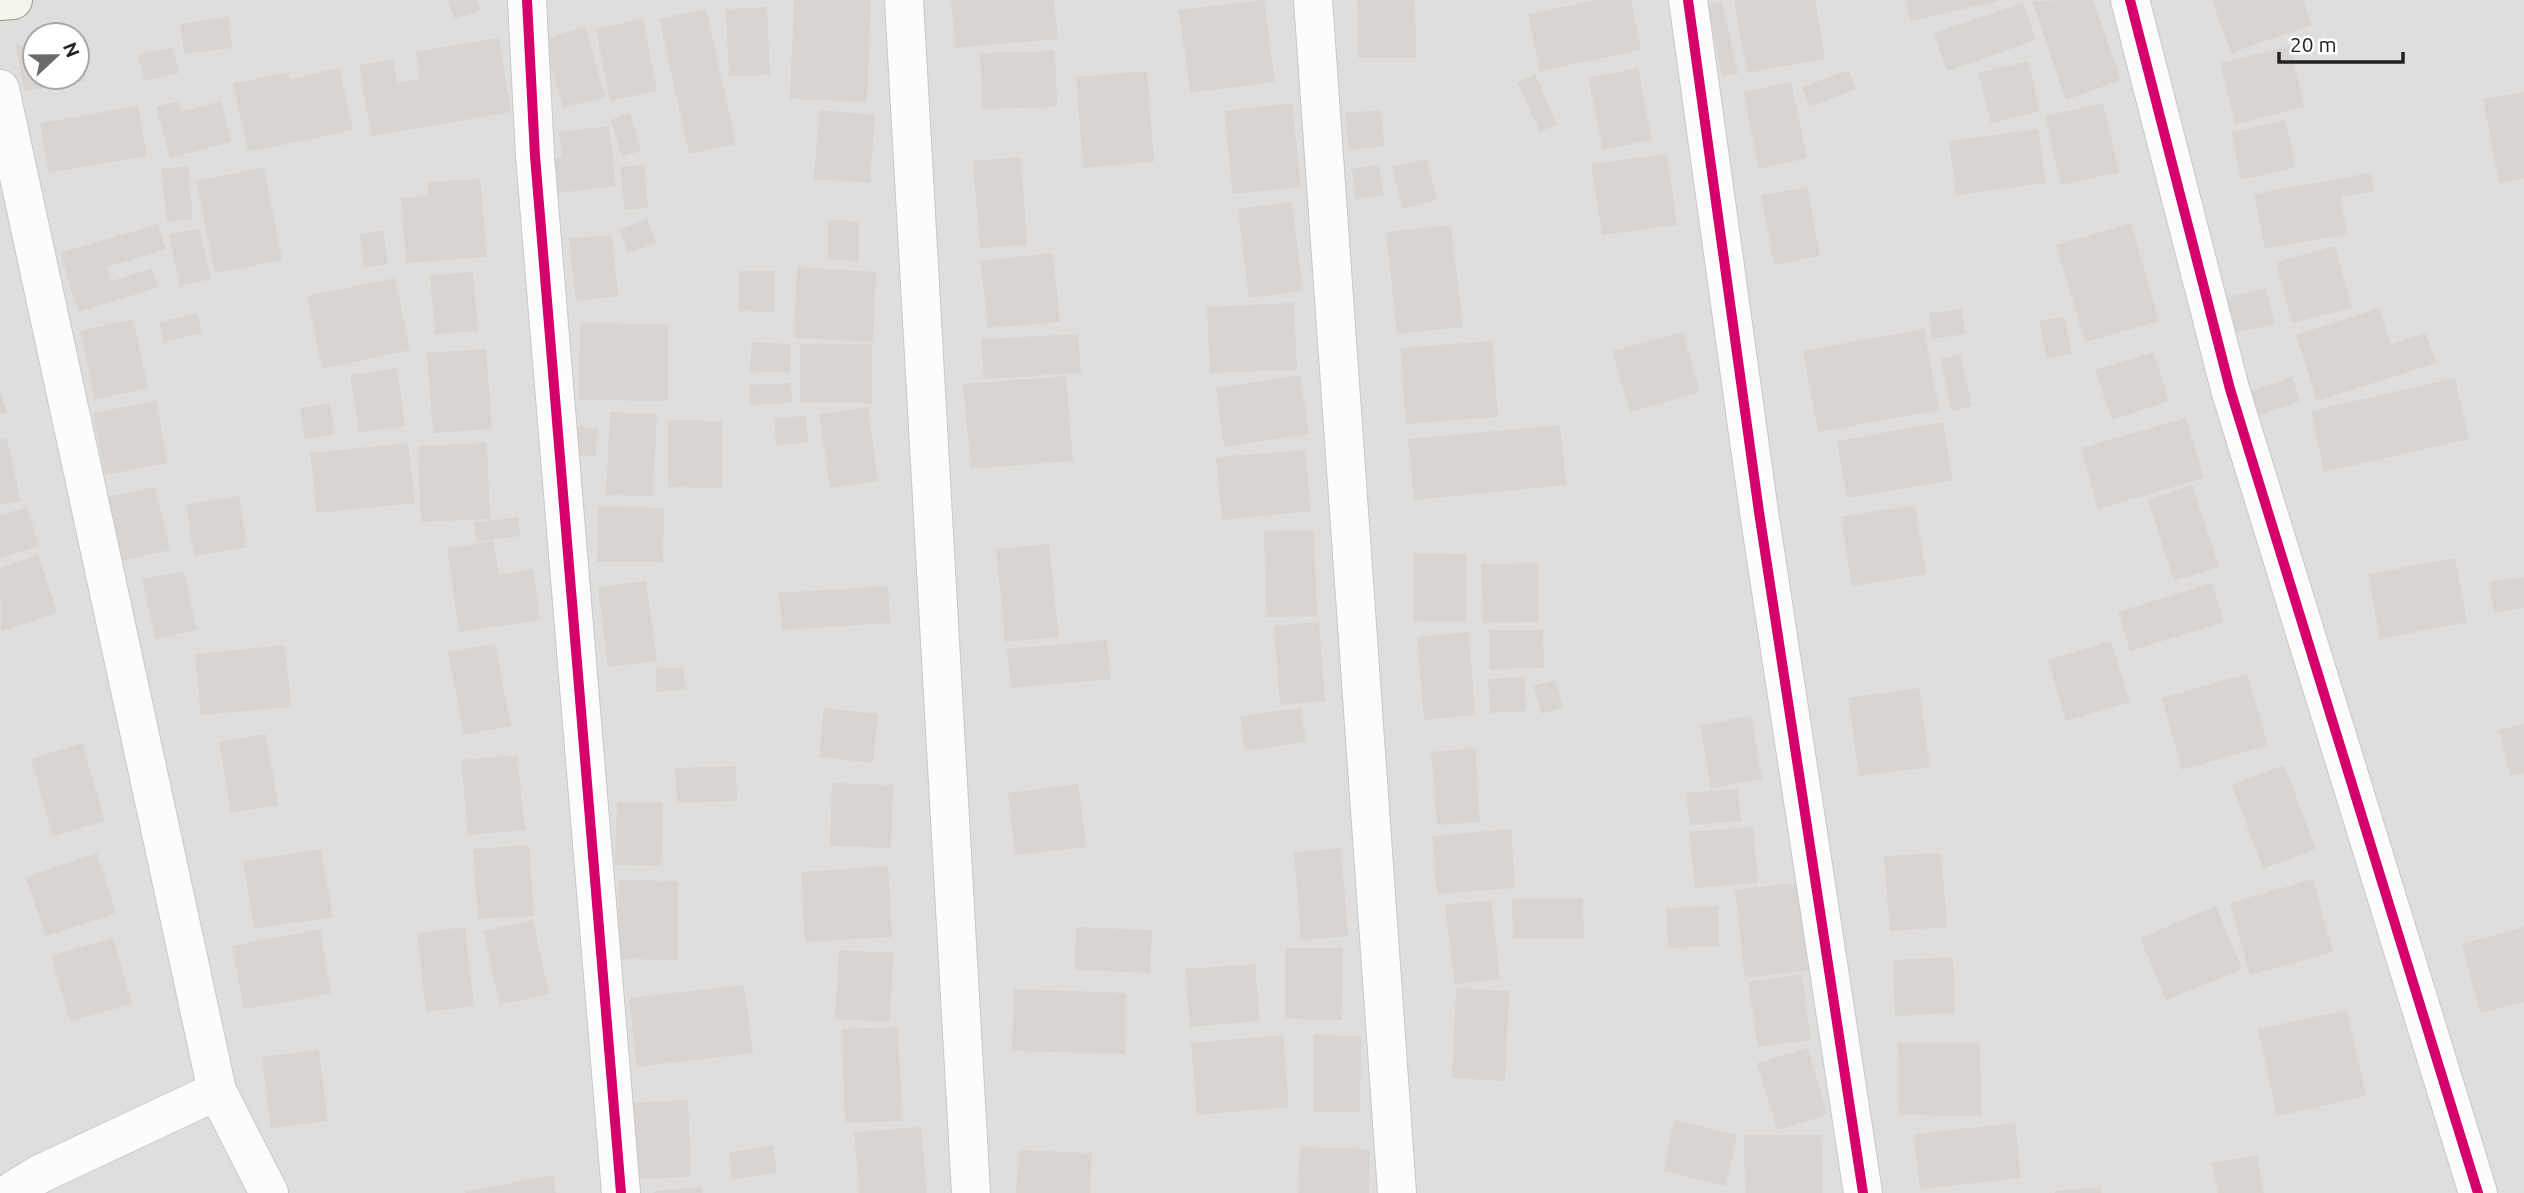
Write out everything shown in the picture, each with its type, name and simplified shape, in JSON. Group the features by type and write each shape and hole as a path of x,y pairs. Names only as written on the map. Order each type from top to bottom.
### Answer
{"main road":[{"path":"0,1 13,0"}],"street":[{"path":"527,0 535,156 621,1193"},
{"path":"904,0 971,1193"},
{"path":"1313,0 1396,1193"},
{"path":"1688,0 1759,512 1864,1193"},
{"path":"2130,0 2230,389 2478,1193"},
{"path":"0,89 217,1091 269,1193"},
{"path":"9,1193 40,1174 217,1091"}],"shaded area":[{"path":"0,0 2524,0 2524,1193 0,1193"}],"building":[{"path":"448,0 477,0 481,10 454,19"},
{"path":"794,0 871,0 867,102 790,99"},
{"path":"951,0 1054,0 1058,39 955,48"},
{"path":"1264,0 1275,82 1190,93 1179,10"},
{"path":"1357,0 1415,0 1416,58 1358,58"},
{"path":"1596,0 1631,0 1641,50 1540,71 1528,14"},
{"path":"1734,0 1815,0 1825,59 1747,73"},
{"path":"1905,0 1998,0 1999,1 1910,21"},
{"path":"2093,0 2121,80 2066,100 2032,1"},
{"path":"2212,0 2303,0 2312,25 2231,53"},
{"path":"1722,2 1738,74 1722,76 1707,5"},
{"path":"2023,3 2036,40 1947,71 1934,33"},
{"path":"767,7 770,75 729,76 726,9"},
{"path":"706,9 736,144 689,154 659,19"},
{"path":"228,17 232,48 184,54 180,24"},
{"path":"643,19 657,91 610,101 596,29"},
{"path":"586,27 605,97 563,108 544,39"},
{"path":"499,38 511,112 371,136 359,65 393,59 397,82 420,79 415,52"},
{"path":"21,44 21,74 16,45"},
{"path":"2290,46 2305,107 2235,124 2220,63"},
{"path":"173,47 179,73 144,81 138,55"},
{"path":"1055,51 1057,107 982,109 980,53"},
{"path":"2028,61 2040,111 1991,123 1978,73"},
{"path":"339,68 353,130 248,152 233,84 289,72 290,79"},
{"path":"1638,68 1652,140 1603,150 1588,78"},
{"path":"1849,70 1856,89 1809,107 1802,87"},
{"path":"1147,71 1154,162 1083,168 1076,77"},
{"path":"1535,74 1557,124 1540,132 1517,82"},
{"path":"1791,82 1807,158 1759,169 1743,92"},
{"path":"2524,92 2524,179 2499,183 2483,99"},
{"path":"178,101 182,112 221,101 232,142 170,158 156,107"},
{"path":"1292,103 1301,187 1233,194 1224,111"},
{"path":"2103,103 2119,172 2061,185 2045,116"},
{"path":"138,106 147,156 49,173 40,123"},
{"path":"819,110 875,115 870,183 814,179"},
{"path":"1381,110 1385,146 1349,150 1345,113"},
{"path":"630,113 641,151 622,157 611,120"},
{"path":"2285,120 2296,167 2241,180 2231,132"},
{"path":"609,126 616,186 551,194 547,159 562,157 559,132"},
{"path":"2038,129 2046,183 1956,195 1949,141"},
{"path":"1667,154 1677,225 1602,235 1591,164"},
{"path":"1021,157 1027,245 980,248 973,161"},
{"path":"1427,159 1437,200 1402,209 1392,167"},
{"path":"644,165 648,208 625,210 620,167"},
{"path":"1379,165 1384,195 1356,199 1352,169"},
{"path":"188,166 193,219 167,222 161,169"},
{"path":"264,167 282,260 215,273 196,181"},
{"path":"2370,173 2374,191 2341,197 2347,234 2265,249 2254,194"},
{"path":"480,179 487,257 406,263 401,198 429,196 427,182"},
{"path":"1807,187 1820,256 1774,265 1761,195"},
{"path":"1292,202 1303,291 1249,298 1238,209"},
{"path":"647,219 656,243 628,253 619,230"},
{"path":"828,220 859,221 859,261 828,260"},
{"path":"2131,223 2159,321 2085,342 2056,245"},
{"path":"158,224 166,249 107,267 111,281 152,268 159,287 78,312 60,253"},
{"path":"1451,225 1463,327 1397,334 1386,232"},
{"path":"199,228 211,279 180,286 169,235"},
{"path":"383,230 388,264 365,268 359,234"},
{"path":"612,235 618,296 576,301 569,238"},
{"path":"2335,246 2352,308 2292,323 2276,262"},
{"path":"1053,253 1060,322 988,328 980,261"},
{"path":"797,267 876,272 873,342 794,338"},
{"path":"739,271 775,271 775,312 739,311"},
{"path":"473,272 478,331 435,334 430,275"},
{"path":"395,278 410,350 322,369 307,296"},
{"path":"2266,288 2275,324 2226,335 2217,300"},
{"path":"1294,303 1297,370 1210,373 1207,307"},
{"path":"2379,308 2391,344 2426,333 2436,363 2317,401 2296,335"},
{"path":"1962,309 1965,334 1932,339 1929,313"},
{"path":"197,313 202,333 164,342 159,322"},
{"path":"2064,316 2072,354 2047,359 2039,321"},
{"path":"133,319 148,388 95,400 80,331"},
{"path":"580,323 668,324 668,401 579,400"},
{"path":"1924,329 1939,410 1818,432 1803,351"},
{"path":"1683,332 1700,392 1630,412 1612,351"},
{"path":"1078,334 1081,373 984,379 981,339"},
{"path":"1492,341 1498,417 1406,424 1400,348"},
{"path":"752,342 791,344 790,373 750,371"},
{"path":"800,344 872,344 872,403 800,403"},
{"path":"486,349 492,429 433,433 427,353"},
{"path":"2154,352 2169,401 2112,420 2095,370"},
{"path":"1960,354 1972,406 1952,411 1940,359"},
{"path":"397,368 405,426 359,433 350,375"},
{"path":"1300,375 1309,434 1224,447 1216,388"},
{"path":"1066,376 1073,461 971,469 963,384"},
{"path":"2292,377 2300,401 2251,417 2243,394"},
{"path":"2455,378 2469,439 2324,472 2311,411"},
{"path":"791,383 792,403 750,405 749,385"},
{"path":"0,391 7,412 0,414"},
{"path":"156,401 168,463 105,475 93,413"},
{"path":"330,403 335,434 305,439 300,408"},
{"path":"868,407 878,481 830,488 819,414"},
{"path":"610,412 657,414 653,496 606,495"},
{"path":"806,416 808,443 776,445 774,418"},
{"path":"2186,418 2204,478 2098,509 2081,448"},
{"path":"668,420 722,421 722,488 668,487"},
{"path":"1943,422 1953,480 1847,498 1837,441"},
{"path":"1560,425 1566,485 1414,500 1408,439"},
{"path":"568,426 598,429 595,457 565,454"},
{"path":"7,438 21,501 0,505 0,440"},
{"path":"408,443 415,503 317,513 310,453"},
{"path":"487,443 490,519 421,522 418,446"},
{"path":"1305,450 1311,511 1222,520 1216,457"},
{"path":"2192,485 2219,567 2174,581 2148,500"},
{"path":"155,487 170,550 121,561 107,497"},
{"path":"239,496 247,547 194,556 186,505"},
{"path":"1915,505 1926,574 1852,586 1841,517"},
{"path":"598,506 664,508 663,562 597,562"},
{"path":"27,507 39,546 0,558 0,515"},
{"path":"518,517 520,536 477,542 474,523"},
{"path":"1314,530 1317,616 1266,617 1264,531"},
{"path":"493,541 499,574 533,569 540,620 459,632 447,548"},
{"path":"1049,544 1059,637 1005,642 996,549"},
{"path":"1414,553 1467,554 1466,622 1413,621"},
{"path":"38,555 57,613 1,631 0,568"},
{"path":"2455,558 2467,622 2380,639 2368,574"},
{"path":"1538,563 1539,622 1483,623 1481,564"},
{"path":"184,571 197,630 155,639 142,579"},
{"path":"2524,577 2524,608 2494,613 2489,582"},
{"path":"646,581 657,661 608,667 598,587"},
{"path":"2212,583 2224,622 2130,651 2118,612"},
{"path":"888,586 890,623 782,630 779,593"},
{"path":"1319,622 1325,701 1280,705 1274,626"},
{"path":"1489,630 1543,630 1544,668 1489,669"},
{"path":"1469,632 1475,715 1424,720 1417,637"},
{"path":"1107,640 1111,679 1011,688 1007,649"},
{"path":"2111,641 2130,702 2066,721 2048,660"},
{"path":"495,644 511,726 464,735 448,652"},
{"path":"285,645 291,707 201,715 195,654"},
{"path":"683,667 686,689 657,692 655,669"},
{"path":"2247,674 2268,745 2182,770 2162,698"},
{"path":"1524,677 1526,711 1490,713 1488,679"},
{"path":"1555,680 1563,707 1542,714 1533,686"},
{"path":"1919,688 1930,767 1859,776 1848,698"},
{"path":"824,708 878,714 873,763 819,757"},
{"path":"1301,708 1306,742 1245,751 1240,716"},
{"path":"1751,716 1762,779 1711,788 1700,725"},
{"path":"2524,724 2524,773 2510,776 2499,730"},
{"path":"266,734 278,805 231,813 219,742"},
{"path":"82,743 105,821 53,836 31,759"},
{"path":"1475,748 1480,822 1437,825 1431,752"},
{"path":"517,755 525,830 468,835 461,760"},
{"path":"2284,765 2316,849 2263,869 2232,785"},
{"path":"736,766 737,801 677,803 675,768"},
{"path":"832,783 893,785 891,848 830,846"},
{"path":"1078,784 1086,847 1015,855 1008,793"},
{"path":"1738,789 1741,821 1690,825 1686,793"},
{"path":"617,802 663,803 662,866 615,865"},
{"path":"1753,827 1758,883 1695,888 1689,832"},
{"path":"1511,829 1515,888 1437,894 1432,836"},
{"path":"529,845 534,916 478,919 473,849"},
{"path":"1341,848 1348,936 1301,940 1294,852"},
{"path":"321,849 333,917 254,929 243,861"},
{"path":"97,853 116,913 46,936 26,877"},
{"path":"1941,853 1947,927 1890,931 1884,856"},
{"path":"888,866 892,937 805,942 801,872"},
{"path":"2313,879 2333,952 2250,975 2230,903"},
{"path":"619,880 678,881 678,960 618,959"},
{"path":"1801,882 1812,970 1745,978 1735,890"},
{"path":"1583,898 1584,938 1513,939 1512,899"},
{"path":"1491,900 1500,979 1455,984 1445,905"},
{"path":"1718,906 1719,946 1668,948 1667,908"},
{"path":"2216,906 2242,969 2166,1000 2140,938"},
{"path":"533,920 549,994 500,1005 483,931"},
{"path":"465,927 474,1006 426,1012 417,933"},
{"path":"1076,927 1152,930 1150,973 1075,970"},
{"path":"2524,927 2524,1002 2480,1013 2462,944"},
{"path":"320,929 331,994 244,1009 232,946"},
{"path":"113,938 132,1004 70,1021 51,956"},
{"path":"1285,948 1343,948 1342,1020 1285,1019"},
{"path":"839,950 893,953 890,1022 835,1019"},
{"path":"1953,957 1955,1013 1895,1016 1893,960"},
{"path":"1255,964 1260,1021 1190,1027 1185,969"},
{"path":"1802,974 1811,1040 1758,1047 1748,982"},
{"path":"744,985 753,1053 637,1067 629,998"},
{"path":"1456,988 1509,991 1505,1081 1452,1078"},
{"path":"1014,989 1126,993 1125,1054 1012,1051"},
{"path":"2347,1010 2366,1096 2277,1116 2258,1029"},
{"path":"898,1027 902,1121 845,1123 842,1029"},
{"path":"1283,1035 1289,1107 1197,1115 1191,1043"},
{"path":"1313,1035 1361,1036 1360,1112 1313,1112"},
{"path":"1898,1043 1980,1043 1981,1116 1899,1115"},
{"path":"1808,1048 1827,1115 1777,1130 1757,1063"},
{"path":"319,1050 328,1121 271,1128 262,1057"},
{"path":"688,1100 691,1177 633,1179 629,1103"},
{"path":"1674,1120 1737,1135 1726,1186 1663,1171"},
{"path":"2015,1123 2021,1178 1920,1189 1914,1134"},
{"path":"921,1127 927,1193 859,1193 854,1132"},
{"path":"1744,1135 1822,1135 1823,1193 1745,1193"},
{"path":"773,1146 777,1173 732,1179 729,1152"},
{"path":"1300,1147 1370,1149 1369,1193 1298,1193"},
{"path":"1019,1150 1092,1153 1090,1193 1016,1193"},
{"path":"2257,1155 2264,1193 2218,1193 2212,1163"},
{"path":"553,1175 556,1193 465,1193 465,1192"},
{"path":"702,1187 703,1193 654,1193 654,1191"},
{"path":"2101,1187 2101,1193 2055,1193 2055,1191"}],"cycle path":[{"path":"527,0 535,156 621,1193"},
{"path":"1688,0 1759,512 1863,1193"},
{"path":"2130,0 2230,389 2478,1193"}]}
